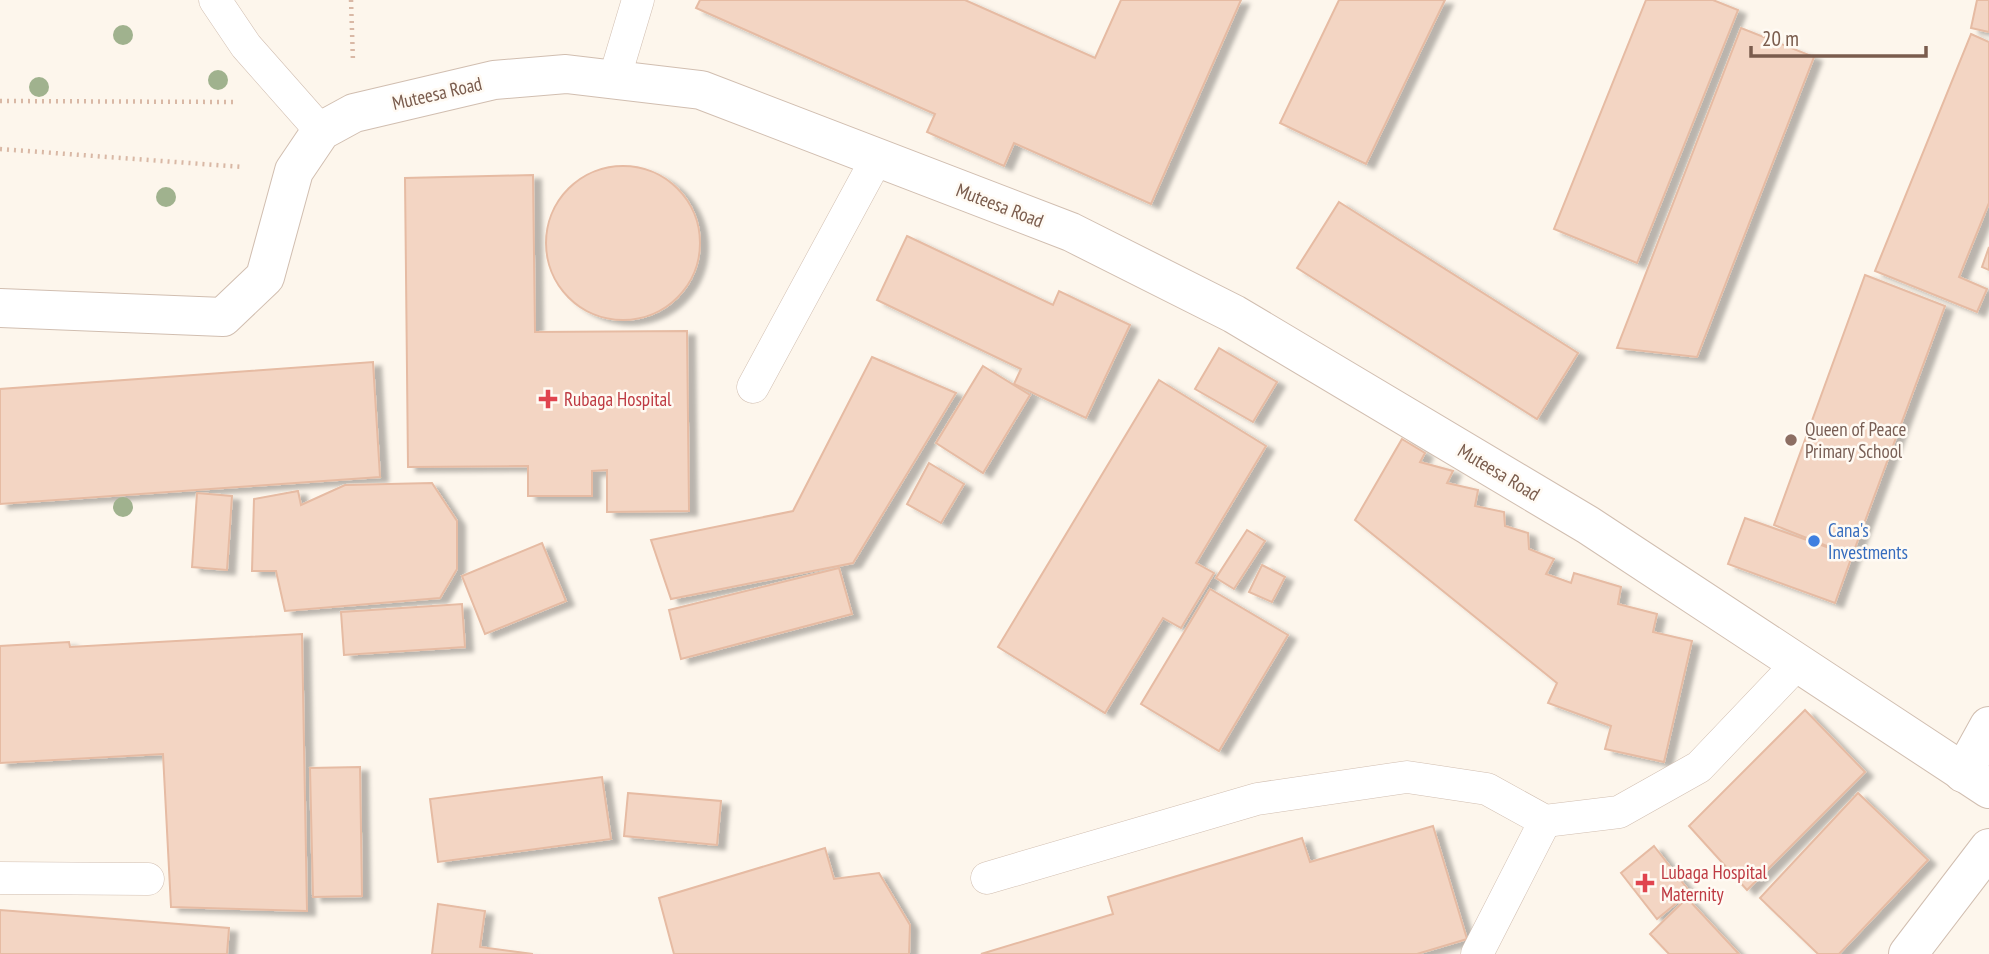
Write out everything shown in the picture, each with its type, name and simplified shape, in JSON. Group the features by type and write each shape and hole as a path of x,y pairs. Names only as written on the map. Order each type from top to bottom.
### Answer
{"street":[{"name":"Muteesa Road","path":"0,308 222,317 265,277 293,171 321,131 354,113 494,80 566,74 701,90 1070,232 1234,314 1588,526 1976,781"},
{"path":"1976,781 1989,726"},
{"path":"1908,954 1989,848"}],"lane":[{"path":"215,0 246,46 321,131"},
{"path":"614,80 638,0"},
{"path":"753,387 877,158"},
{"path":"987,878 1257,799 1407,777 1487,789 1545,821 1619,812 1699,767 1797,664"},
{"path":"1477,954 1545,821"},
{"path":"0,878 148,879"}],"path":[{"path":"351,0 354,113"},
{"path":"0,101 179,105 294,100"},
{"path":"0,149 293,171"}],"building":[{"path":"700,0 965,0 1095,58 1121,0 1241,0 1151,204 1014,143 1004,166 927,132 935,114 696,8"},
{"path":"1339,0 1445,0 1366,164 1280,123"},
{"path":"1646,0 1713,0 1738,10 1637,263 1554,229"},
{"path":"1977,0 1989,0 1989,32 1971,28"},
{"path":"1741,28 1814,57 1697,357 1617,348"},
{"path":"1971,34 1989,42 1989,203 1959,277 1987,289 1977,312 1875,271"},
{"path":"623,166 652,172 677,189 694,214 700,243 694,272 677,297 652,314 623,320 594,314 569,297 552,272 546,243 552,214 569,189 594,172"},
{"name":"Rubaga Hospital","path":"533,175 535,332 687,331 689,511 607,512 607,470 592,471 592,496 528,496 528,466 408,467 405,178"},
{"path":"1339,202 1578,353 1537,419 1297,268"},
{"path":"907,236 1053,305 1059,291 1130,325 1086,418 1014,384 1021,369 877,300"},
{"path":"1989,247 1989,270 1982,267"},
{"path":"1865,275 1945,306 1852,556 1774,525"},
{"path":"1219,348 1277,382 1253,422 1195,389"},
{"path":"872,357 956,393 853,563 671,599 651,540 793,511"},
{"path":"373,362 380,477 0,504 0,389"},
{"path":"983,366 1030,395 983,473 936,443"},
{"path":"1159,380 1266,446 1196,563 1214,573 1181,628 1163,618 1105,713 998,647"},
{"path":"1402,439 1425,453 1420,462 1453,471 1447,483 1478,490 1475,506 1504,512 1505,526 1528,533 1529,549 1554,559 1546,574 1571,583 1574,573 1621,587 1618,604 1657,614 1653,632 1692,641 1664,762 1605,749 1611,726 1548,703 1557,683 1355,520"},
{"path":"929,463 964,484 941,523 907,504"},
{"path":"432,483 457,521 457,569 440,598 285,611 276,571 252,571 254,499 298,491 301,505 345,485"},
{"path":"197,493 232,496 227,570 192,567"},
{"path":"1745,518 1852,556 1835,603 1728,564"},
{"path":"1247,530 1265,541 1234,589 1216,578"},
{"path":"542,543 566,601 485,634 462,576"},
{"path":"1262,565 1285,577 1272,602 1249,592"},
{"path":"839,568 852,614 681,659 669,610"},
{"path":"1210,589 1288,635 1219,751 1141,704"},
{"path":"462,604 465,647 344,655 341,612"},
{"path":"302,634 307,911 171,907 163,754 0,763 0,646 69,642 70,647"},
{"path":"1805,710 1865,772 1747,890 1689,826"},
{"path":"360,767 362,896 313,897 310,768"},
{"path":"602,777 611,839 438,862 430,799"},
{"path":"628,793 721,801 717,845 624,836"},
{"path":"1858,793 1928,860 1839,954 1818,954 1760,898"},
{"path":"1433,826 1467,939 1417,954 981,954 1113,914 1108,897 1302,838 1310,862"},
{"path":"1654,846 1690,892 1657,919 1621,873"},
{"path":"825,848 834,879 879,873 910,925 909,954 674,954 659,898"},
{"path":"1687,898 1739,954 1669,954 1650,934"},
{"path":"438,904 485,911 480,947 533,954 432,954"},
{"path":"0,910 229,928 227,954 0,954"}],"place":[{"name":"Rubaga Hospital","path":"548,399"},
{"name":"Queen of Peace Primary School","path":"1791,440"},
{"name":"Cana's Investments","path":"1814,541"},
{"name":"Lubaga Hospital Maternity","path":"1645,883"}]}
